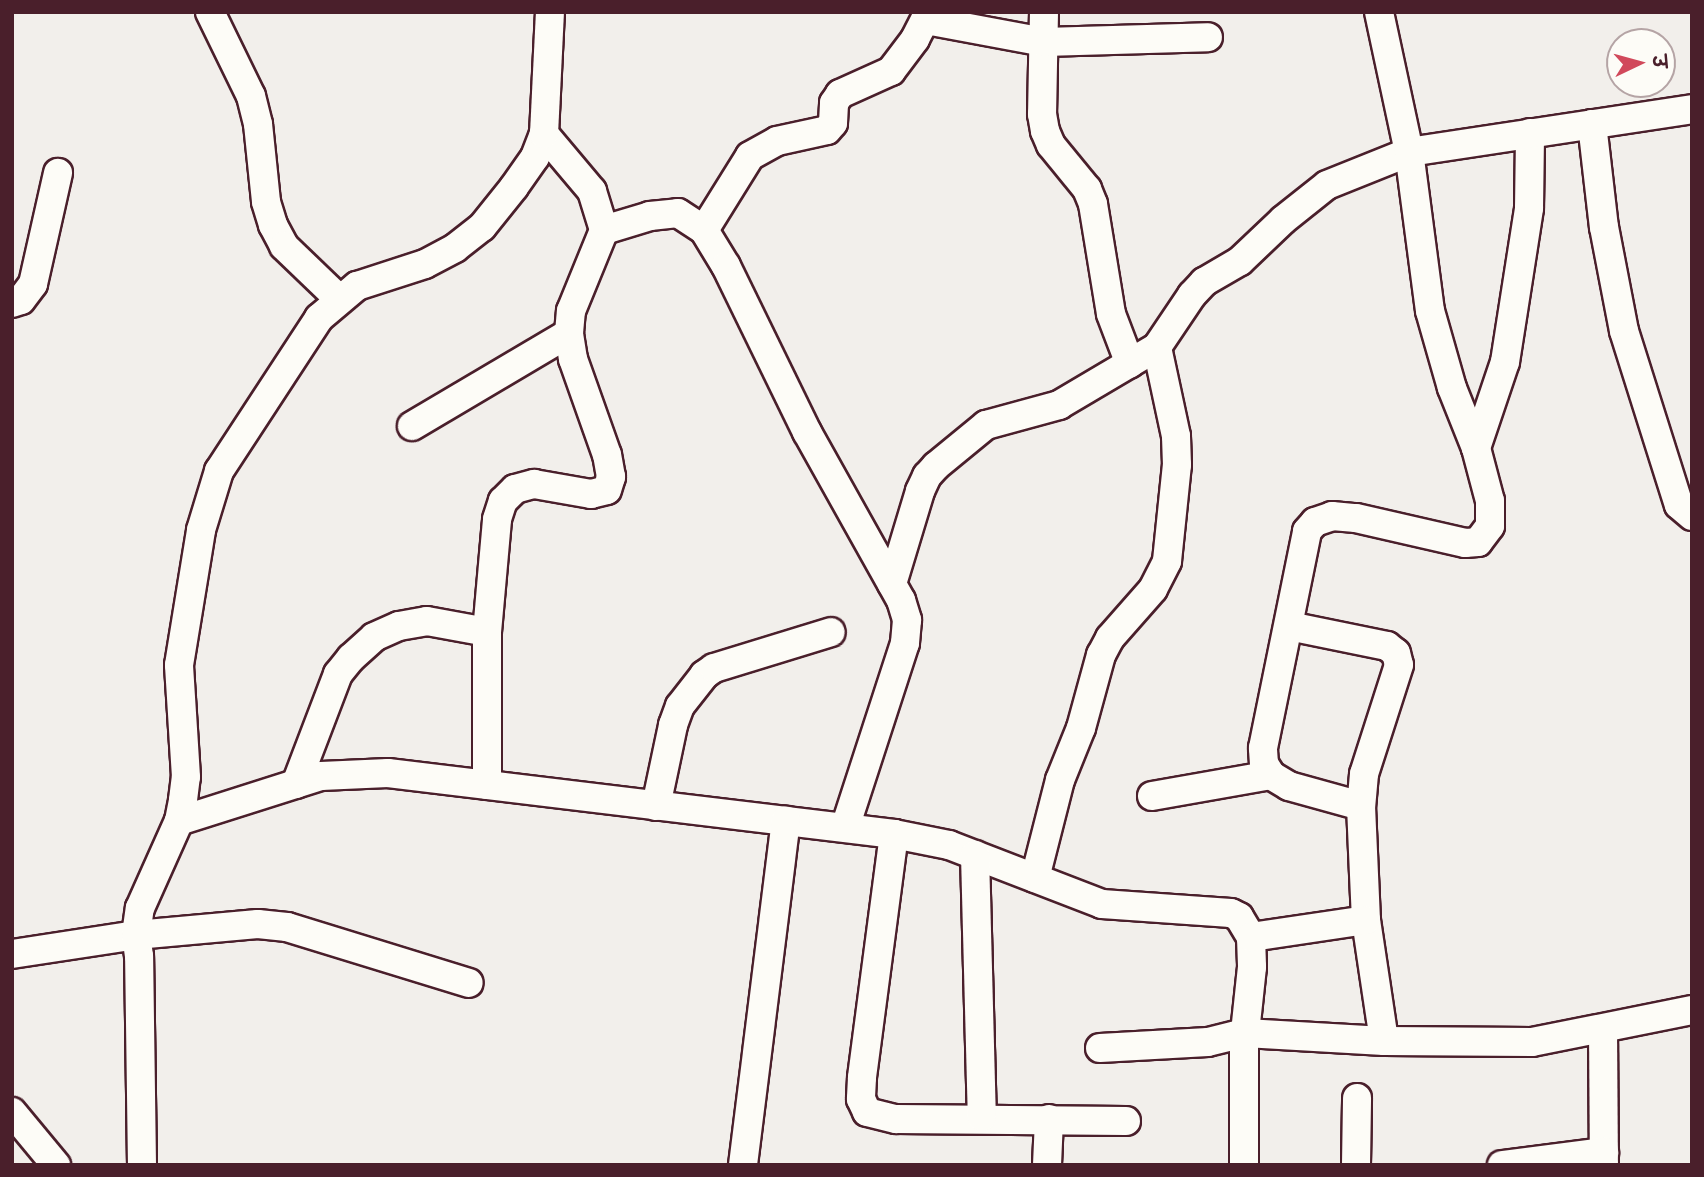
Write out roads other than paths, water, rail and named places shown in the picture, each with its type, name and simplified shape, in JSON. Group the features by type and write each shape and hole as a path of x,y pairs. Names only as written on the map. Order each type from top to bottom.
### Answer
{"street":[{"path":"210,12 251,96 258,124 266,202 273,225 284,246 339,299"},
{"path":"142,1165 139,956 136,935 139,908 179,821 186,777 179,665 201,530 219,471 318,318 357,286 425,264 455,248 482,227 535,157 544,134 550,12"},
{"path":"1044,12 1042,114 1045,131 1051,145 1087,189 1093,204 1111,314 1130,365"},
{"path":"1361,806 1289,786 1271,775 1264,764 1262,748 1307,531 1315,522 1332,516 1356,518 1465,543 1478,542 1490,526 1490,501 1476,448 1452,388 1430,311 1409,152 1378,12"},
{"path":"704,230 750,156 777,141 827,130 833,123 834,103 840,94 891,71 927,16 1044,42 1208,37"},
{"path":"892,584 920,491 927,476 936,466 986,425 1059,405 1157,347 1192,295 1204,282 1240,261 1307,199 1327,185 1409,152 1692,109"},
{"path":"1592,124 1604,227 1624,331 1679,505 1684,513 1692,516"},
{"path":"1476,448 1505,362 1529,208 1530,133"},
{"path":"487,786 487,632 497,519 503,501 515,489 534,484 591,494 607,490 611,477 607,455 573,359 569,333 571,311 604,230 592,191 544,134"},
{"path":"12,303 21,300 33,284 58,173"},
{"path":"604,230 650,216 678,213 704,230 726,266 807,432 892,584 907,620 905,643 845,828"},
{"path":"412,426 569,333"},
{"path":"1035,878 1060,780 1081,728 1101,655 1110,638 1153,589 1167,561 1177,466 1176,436 1157,347"},
{"path":"296,784 338,674 374,637 399,626 427,621 487,632"},
{"path":"1289,626 1387,646 1396,653 1399,665 1364,774 1361,806 1366,920 1384,1041"},
{"path":"656,806 673,725 680,706 704,674 714,668 831,632"},
{"path":"179,821 321,776 388,773 894,834 949,845 1102,904 1231,913 1239,917 1251,937 1252,967 1244,1045 1244,1165"},
{"path":"1152,796 1271,775"},
{"path":"743,1165 786,821"},
{"path":"894,834 861,1099 867,1112 879,1117 1126,1121"},
{"path":"975,855 982,1117"},
{"path":"1251,937 1366,920"},
{"path":"12,954 136,935 258,924 287,927 469,983"},
{"path":"1100,1048 1208,1042 1244,1045 1384,1041 1532,1042 1604,1048 1692,1010"},
{"path":"1502,1165 1604,1159 1604,1048"},
{"path":"1356,1165 1357,1098"},
{"path":"12,1112 56,1165"},
{"path":"1047,1165 1049,1119"}]}
